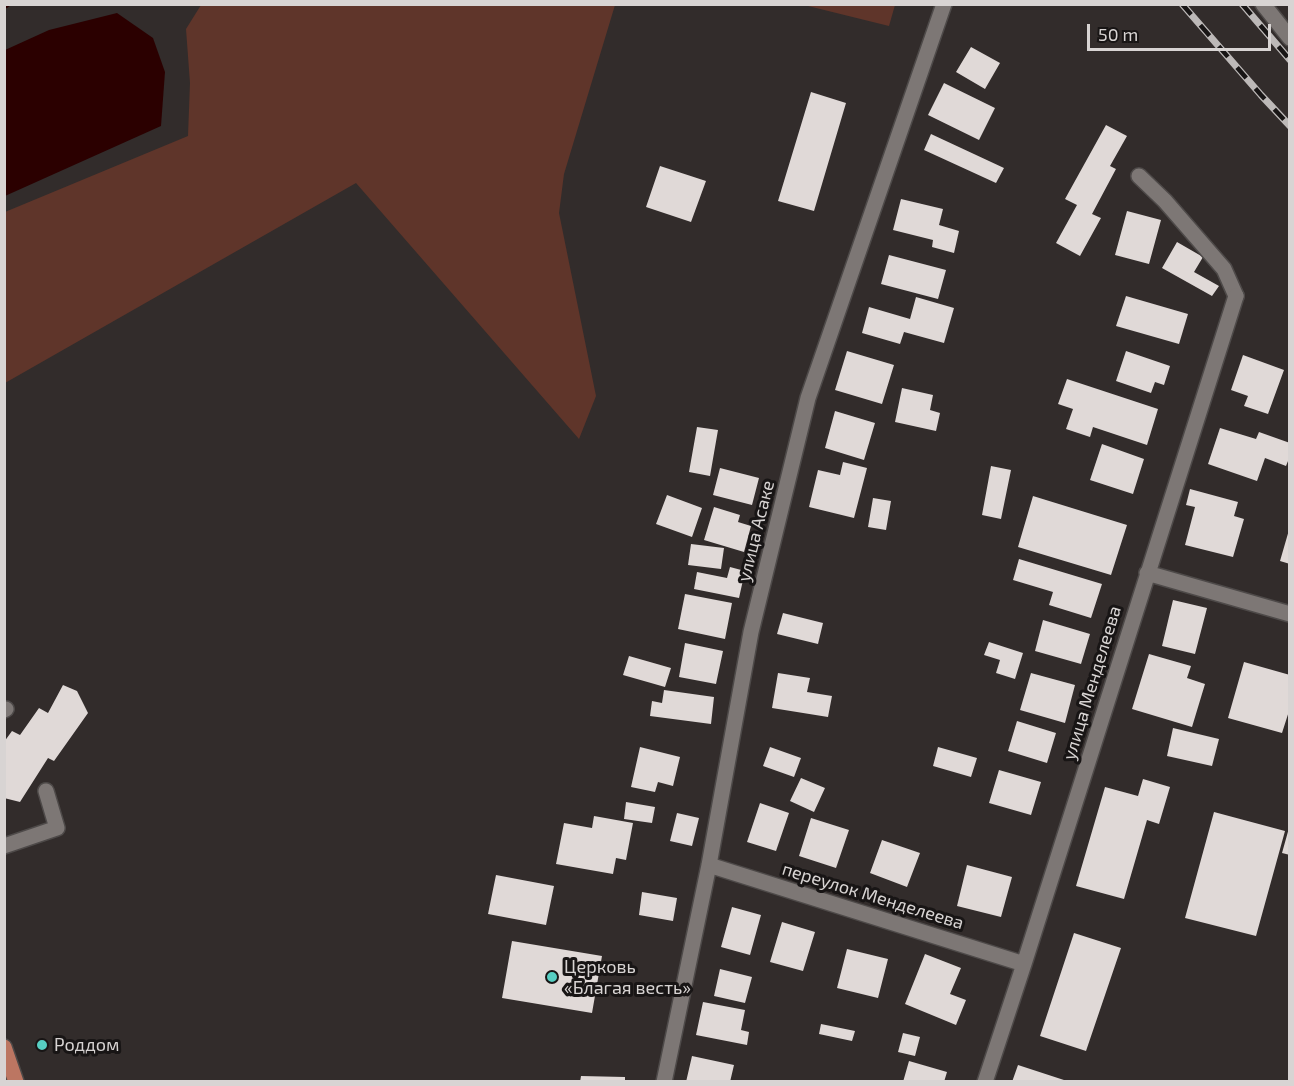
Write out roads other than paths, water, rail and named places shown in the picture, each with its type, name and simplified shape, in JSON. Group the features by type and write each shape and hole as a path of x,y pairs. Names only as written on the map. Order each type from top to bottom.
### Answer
{"main road":[{"path":"4,1047 16,1082"}],"street":[{"name":"улица Асаке","path":"664,1082 710,866 751,632 808,398 944,4"},
{"path":"1263,4 1290,38"},
{"name":"улица Менделеева","path":"985,1082 1236,296 1224,269 1165,201 1139,176"},
{"path":"1147,573 1290,614"},
{"path":"4,846 57,828 46,791"},
{"name":"переулок Менделеева","path":"710,866 1024,964"}],"railway":[{"path":"1182,4 1290,126"},
{"path":"1242,4 1290,60"}],"place":[{"name":"Церковь «Благая весть»","path":"552,977"},
{"name":"Роддом","path":"42,1045"}]}
